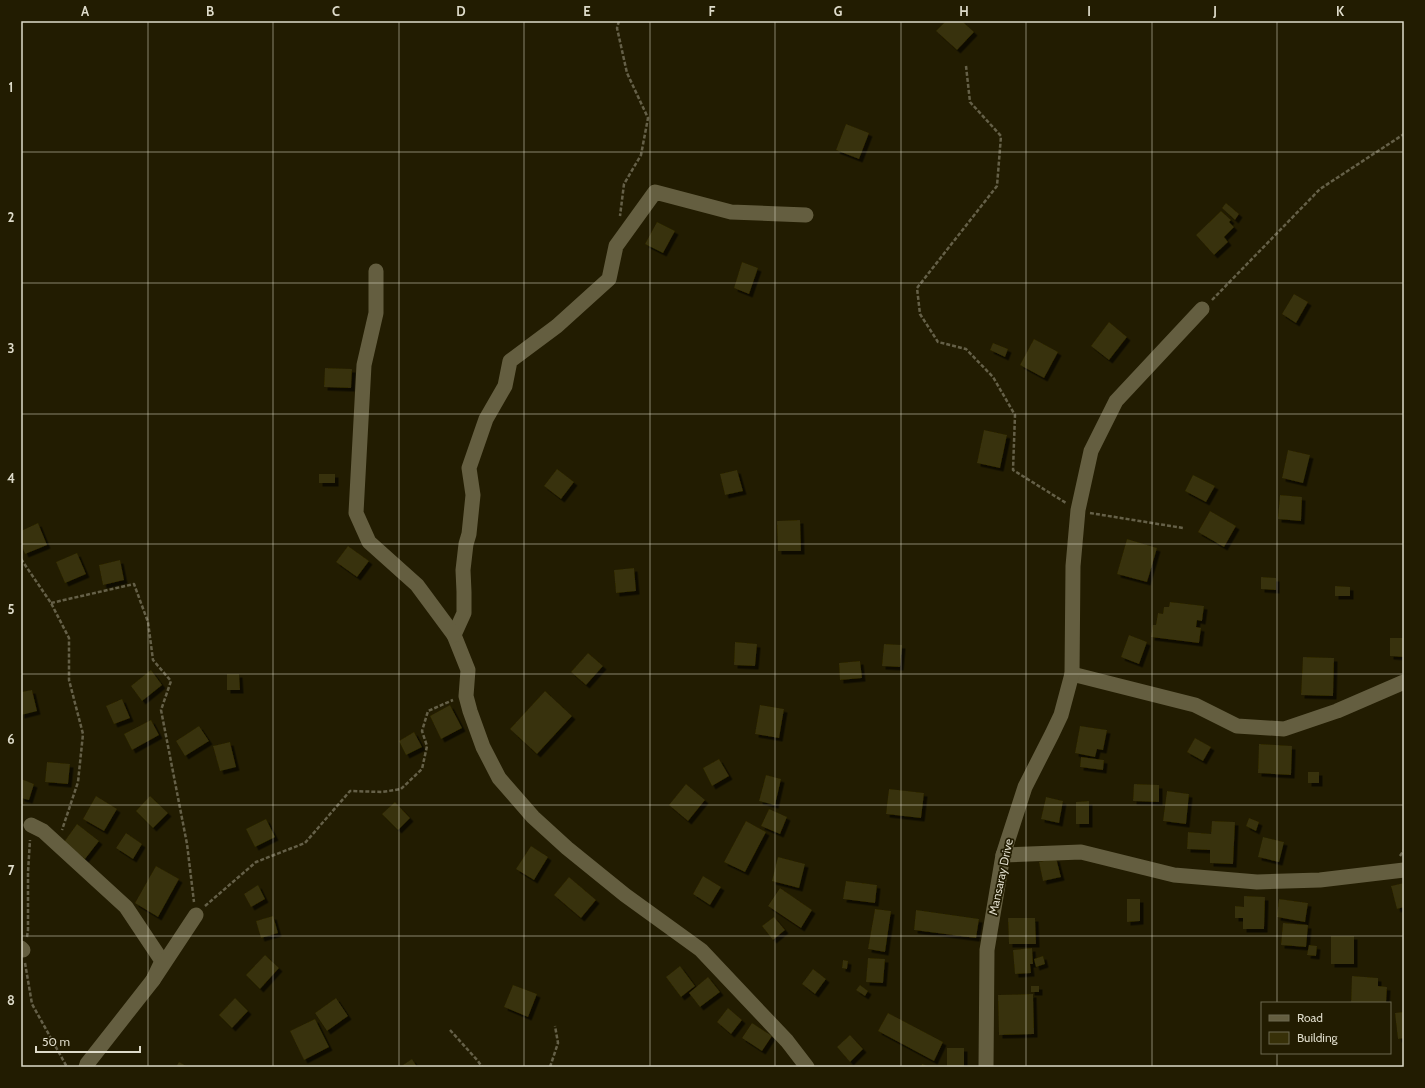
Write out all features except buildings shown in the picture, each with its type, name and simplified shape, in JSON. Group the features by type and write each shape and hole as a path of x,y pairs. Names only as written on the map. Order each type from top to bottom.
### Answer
{"street":[{"path":"454,635 464,613 463,570 473,495 469,468 486,419 505,386 510,360 557,326 609,279 616,246 655,192 731,212 806,215"},
{"path":"376,271 376,313 364,365 356,514 369,542 417,585 454,635 468,670 466,696 483,747 499,778 533,817 567,848 625,895 701,950 787,1041 806,1067"},
{"name":"Mansaray Drive","path":"986,1067 987,950 1003,856 1025,787 1058,721 1072,674 1073,566 1078,510 1091,451 1116,401 1202,309"},
{"path":"1072,674 1196,705 1237,726 1284,729 1337,711 1404,682"},
{"path":"31,825 43,831 126,907 162,961 153,980"},
{"path":"1003,856 1081,852 1174,875 1257,882 1320,880 1404,870"},
{"path":"86,1067 153,980 196,915"}],"path":[{"path":"619,21 617,28 627,72 648,118 641,155 624,184 619,223"},
{"path":"966,66 970,102 1001,136 997,186 917,288 920,314 938,342 966,349 993,377 1015,415 1013,470 1078,510 1183,528"},
{"path":"1202,309 1320,189 1404,134"},
{"path":"21,559 51,603 69,638 69,680 83,734 78,782 62,826 60,848"},
{"path":"51,603 134,584 148,622 153,660 171,681 161,710 187,844 196,915"},
{"path":"196,915 256,862 305,844 350,791 382,792 401,789 422,769 427,746 422,731 428,711 451,700 466,696"},
{"path":"550,1067 558,1043 555,1026"},
{"path":"450,1030 482,1067"}]}
